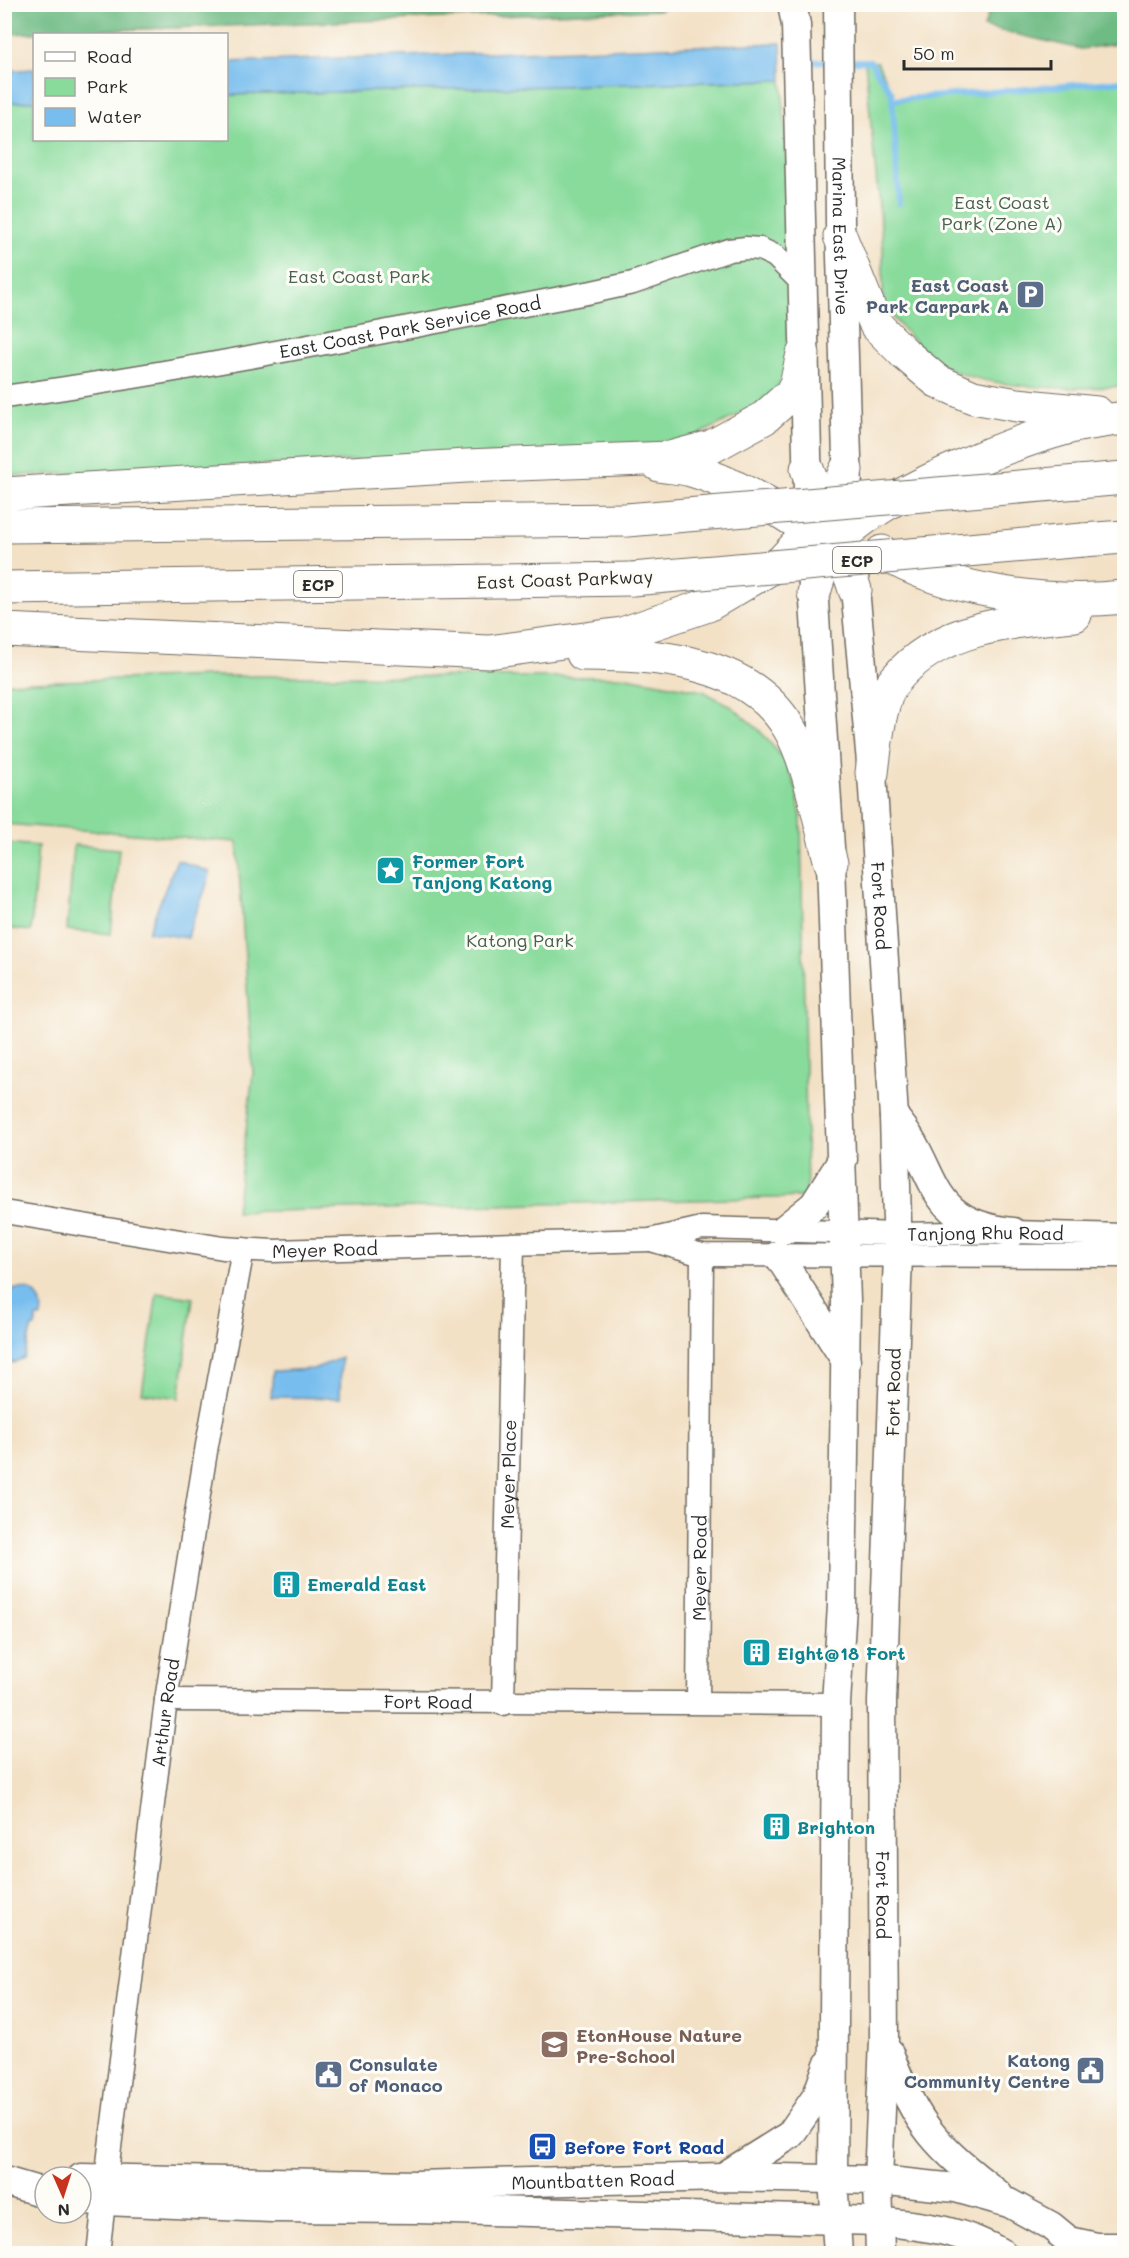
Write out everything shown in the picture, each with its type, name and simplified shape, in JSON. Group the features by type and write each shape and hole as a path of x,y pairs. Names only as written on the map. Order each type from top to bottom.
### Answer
{"highway":[{"path":"840,236 876,325 937,381 973,397 1017,405 1125,416"},
{"path":"4,494 454,467 670,458 711,447 754,424 791,394 801,371 803,354"},
{"path":"489,652 622,634 708,605 830,532 952,471 1009,447 1067,428 1125,416"},
{"path":"631,461 690,469 830,532 959,583 1048,598 1101,600 1125,597"},
{"path":"807,469 830,532 855,590"},
{"path":"813,593 846,470"},
{"path":"4,526 627,520 1125,478"},
{"name":"East Coast Parkway","path":"4,588 632,579 1125,537"},
{"path":"872,773 880,716 894,681 925,654 965,633 1022,620 1102,613 1125,607"},
{"path":"4,630 489,652 614,654 691,662 759,693 789,728 804,765 831,863"}],"main road":[{"name":"Marina East Drive","path":"838,14 840,236 846,470"},
{"path":"794,15 807,469"},
{"name":"Fort Road","path":"855,590 872,773 894,1117 898,1245 882,1702 884,2040 878,2180 880,2253"},
{"path":"813,593 831,863 845,1244 846,1361 842,1605 836,1704 833,2179 838,2253"},
{"path":"894,1117 914,1143 937,1194 948,1207 964,1218 993,1230 1013,1232"},
{"path":"843,1159 814,1205 781,1243 846,1361"},
{"path":"884,2040 906,2096 928,2132 946,2152 1009,2203"},
{"path":"723,2177 790,2135 817,2096 835,2046"},
{"name":"Mountbatten Road","path":"93,2190 723,2177 878,2180 956,2188 1009,2203 1029,2212 1075,2245"},
{"name":"Mountbatten Road","path":"93,2190 878,2221 954,2232 969,2236 1003,2253"}],"street":[{"name":"East Coast Park Service Road","path":"4,397 100,384 592,292 644,279 729,250 760,249 775,256 801,282"},
{"name":"Meyer Road","path":"4,1212 243,1249 513,1245 650,1240 702,1227 781,1243"},
{"name":"Tanjong Rhu Road","path":"898,1245 1013,1232 1125,1235"},
{"name":"Meyer Road","path":"650,1240 702,1255 781,1243 845,1244"},
{"name":"Tanjong Rhu Road","path":"845,1244 1125,1256"},
{"name":"Meyer Place","path":"503,1704 513,1245"},
{"name":"Arthur Road","path":"98,2253 93,2190 166,1700 207,1445 243,1249"},
{"name":"Meyer Road","path":"698,1702 702,1255"},
{"name":"Fort Road","path":"166,1700 503,1704 698,1702 836,1704"},
{"path":"1075,2245 1125,2244"}],"green space":[{"path":"5,4 666,5 661,10 5,34"},
{"path":"991,5 1124,5 1124,43 1081,49 984,27"},
{"name":"East Coast Park (Zone A)","path":"865,62 877,62 895,98 1124,80 1124,386 1053,388 999,383 975,378 935,360 914,341 883,306 883,248"},
{"name":"East Coast Park","path":"782,80 791,235 790,366 770,399 674,447 5,476 4,103 33,101 33,141 228,141 228,95"},
{"name":"Katong Park","path":"209,676 627,677 703,691 732,707 759,730 784,759 796,788 801,817 807,1197 236,1212 253,1073 237,842 5,824 4,683"},
{"path":"4,843 38,846 31,931 5,928"},
{"path":"74,845 119,849 111,934 67,930"},
{"path":"157,1293 193,1298 179,1398 142,1393"}],"water":[{"path":"781,43 782,80 228,95 228,62"},
{"path":"33,69 33,101 5,103 5,71"},
{"path":"177,860 210,872 188,938 148,932"},
{"path":"15,1289 27,1290 36,1295 42,1311 41,1317 37,1317 35,1327 32,1327 24,1358 13,1363 5,1360 7,1323 4,1297"},
{"path":"341,1358 340,1398 271,1397 273,1371 313,1369"}],"waterway":[{"path":"805,62 830,61"},
{"path":"847,61 870,61 892,93 899,204"},
{"path":"892,100 1124,81"}],"place":[{"name":"East Coast Park Carpark A","path":"1030,295"},
{"name":"Former Fort Tanjong Katong","path":"391,871"},
{"name":"Emerald East","path":"286,1584"},
{"name":"Eight@18 Fort","path":"756,1653"},
{"name":"Brighton","path":"776,1827"},
{"name":"EtonHouse Nature Pre-School","path":"555,2045"},
{"name":"Katong Community Centre","path":"1091,2070"},
{"name":"Consulate of Monaco","path":"328,2074"},
{"name":"Before Fort Road","path":"543,2147"}]}
